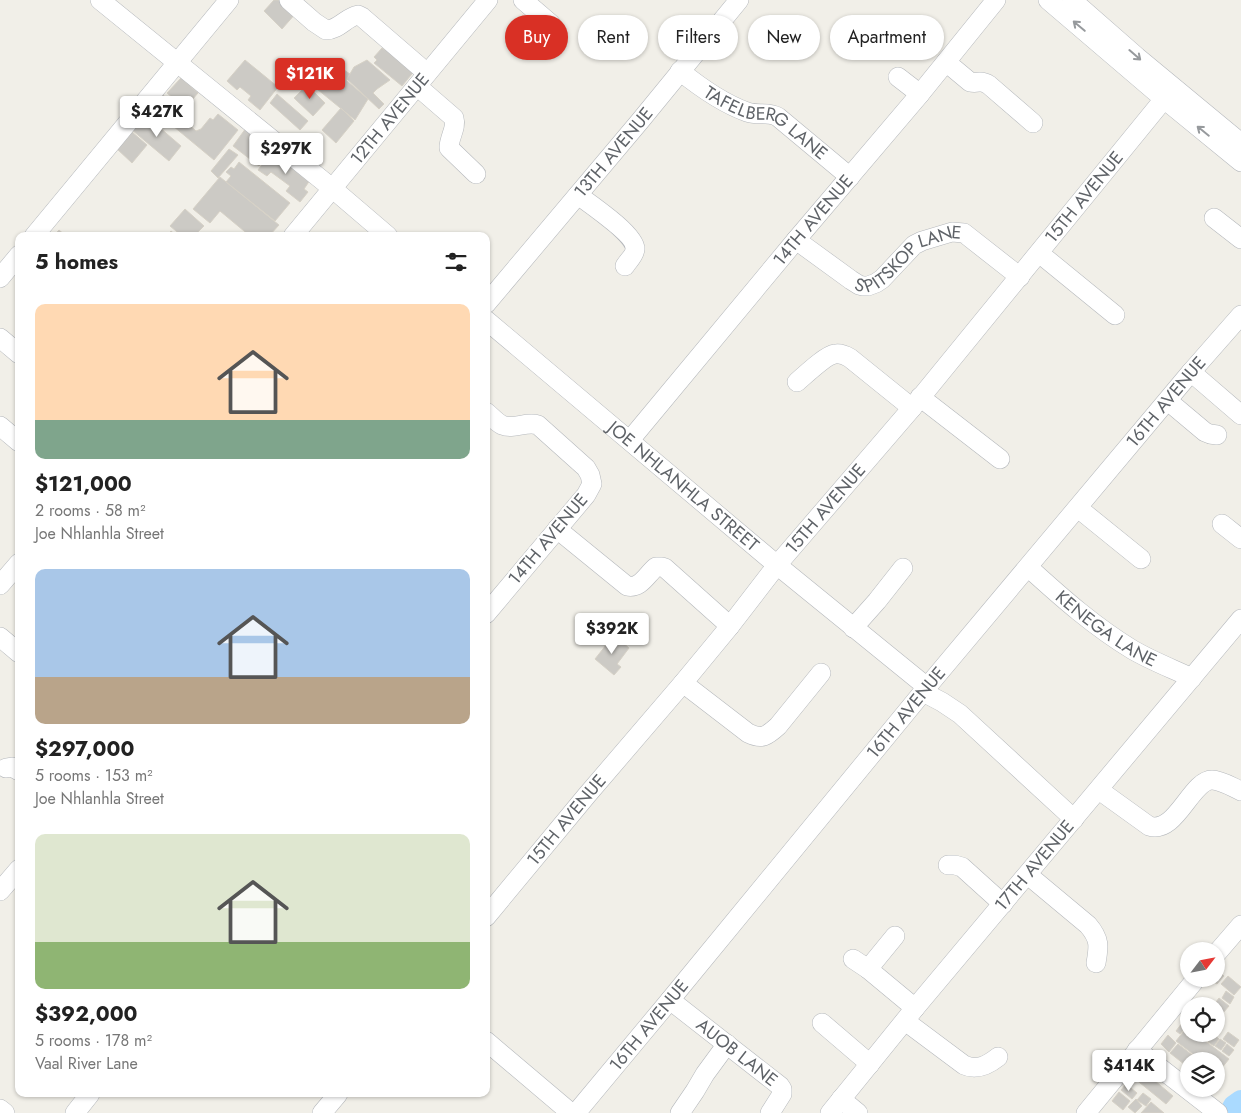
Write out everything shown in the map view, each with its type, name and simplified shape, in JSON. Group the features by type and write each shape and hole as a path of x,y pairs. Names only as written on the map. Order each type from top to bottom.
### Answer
{"street":[{"path":"100,0 383,232"},
{"path":"37,232 229,0"},
{"path":"289,0 326,30 334,29 351,17 358,15 362,17 422,80 454,118 456,122 449,141 449,148 476,174"},
{"name":"12TH AVENUE","path":"297,232 488,0"},
{"path":"523,0 540,15"},
{"name":"13TH AVENUE","path":"490,299 739,0"},
{"name":"14TH AVENUE","path":"630,440 920,94 996,0"},
{"path":"1048,0 1241,162"},
{"path":"1072,0 1137,57 1241,143"},
{"path":"946,62 970,82 983,81 989,85 1033,123"},
{"name":"TAFELBERG LANE","path":"680,71 709,94 746,112 771,114 778,117 850,177"},
{"path":"898,77 920,94"},
{"name":"15TH AVENUE","path":"490,912 683,683 777,565 1020,277 1164,99"},
{"path":"578,195 624,230 635,245 635,251 625,266"},
{"path":"1214,218 1241,239"},
{"name":"SPITSKOP LANE","path":"796,240 851,280 863,286 879,282 908,250 918,243 952,232 964,234 1020,277"},
{"path":"1039,253 1115,315"},
{"name":"16TH AVENUE","path":"576,1113 925,690 1191,372 1241,315"},
{"name":"JOE NHLANHLA STREET","path":"490,323 925,690 960,714 1074,819"},
{"path":"0,338 15,351"},
{"path":"796,382 829,356 836,353 843,354 1000,459"},
{"path":"1191,372 1241,414"},
{"path":"1168,401 1205,432 1217,435"},
{"name":"14TH AVENUE","path":"490,415 503,425 514,426 529,423 538,425 586,468 592,480 591,488 586,495 490,609"},
{"path":"0,426 15,439"},
{"path":"1078,508 1141,559"},
{"path":"1222,524 1241,539"},
{"path":"557,529 627,586 639,585 656,567 665,568 730,626"},
{"name":"KENEGA LANE","path":"1028,567 1067,603 1105,632 1138,653 1192,678"},
{"path":"0,585 15,568"},
{"path":"853,628 877,601 902,568"},
{"name":"17TH AVENUE","path":"835,1106 1241,619"},
{"path":"0,637 15,650"},
{"path":"683,683 748,733 762,737 778,726 821,673"},
{"path":"1098,790 1149,826 1156,827 1160,827 1170,821 1206,781 1214,780 1241,791"},
{"path":"948,865 962,867 1003,904"},
{"path":"0,891 15,874"},
{"path":"1028,874 1088,925 1097,936 1098,950 1096,963"},
{"path":"1225,943 1241,924"},
{"path":"894,936 861,964 964,1065 982,1067 998,1057"},
{"path":"1086,1113 1189,988"},
{"name":"AUOB LANE","path":"670,1000 782,1089 782,1096 770,1113"},
{"path":"822,1023 870,1064"},
{"path":"490,1044 571,1113"},
{"path":"680,1113 727,1044"},
{"path":"1137,1050 1215,1111"},
{"path":"322,1113 335,1097"},
{"path":"835,1106 858,1113"},
{"path":"0,1109 5,1113"}],"building":[{"path":"274,0 281,0 296,13 282,29 264,11"},
{"path":"382,48 385,50 387,48 416,69 402,86 374,63 377,60 374,57"},
{"path":"245,60 278,87 260,110 248,100 251,96 240,87 237,90 227,81"},
{"path":"367,60 390,80 373,93 384,104 379,109 347,79 354,67"},
{"path":"341,68 350,74 346,80 368,99 355,120 317,89 321,84 315,80 322,70 333,78"},
{"path":"181,78 198,93 185,108 167,93"},
{"path":"307,85 325,103 313,116 294,98"},
{"path":"277,94 308,121 300,130 270,103"},
{"path":"163,95 176,107 163,123 149,111"},
{"path":"341,108 354,121 336,143 322,130"},
{"path":"174,112 196,131 201,129 210,118 213,120 218,114 238,130 214,160 167,121"},
{"path":"145,115 181,146 169,161 132,130"},
{"path":"246,128 273,148 259,166 233,146"},
{"path":"131,131 147,145 132,163 116,148"},
{"path":"229,149 238,155 218,178 211,171"},
{"path":"272,151 310,180 304,189 308,192 300,202 286,191 290,186 271,172 267,176 258,170"},
{"path":"239,162 290,203 275,221 226,182 231,176 226,172 231,167 234,169"},
{"path":"220,177 279,225 273,232 245,232 220,211 210,223 193,209"},
{"path":"185,209 204,226 198,232 177,232 170,226"},
{"path":"614,635 629,648 617,664 621,667 614,675 595,659"},
{"path":"1228,976 1241,987 1234,995 1225,987 1225,979"},
{"path":"1226,991 1234,997 1230,1004 1225,1000 1225,997 1223,997"},
{"path":"1225,1003 1229,1006 1225,1011"},
{"path":"1180,1026 1180,1034 1176,1031"},
{"path":"1228,1032 1239,1040 1234,1047 1225,1040"},
{"path":"1168,1035 1176,1043 1169,1052 1161,1044"},
{"path":"1180,1036 1180,1042 1207,1042 1220,1052 1190,1052 1176,1041"},
{"path":"1208,1042 1217,1042 1214,1046"},
{"path":"1218,1042 1226,1043 1221,1050 1215,1046"},
{"path":"1178,1044 1188,1052 1180,1052 1180,1061 1170,1053"},
{"path":"1227,1044 1234,1050 1229,1056 1222,1051"},
{"path":"1225,1056 1229,1059 1225,1064"},
{"path":"1142,1070 1173,1096 1166,1104 1134,1078"},
{"path":"1126,1084 1137,1093 1132,1099 1121,1090"},
{"path":"1119,1092 1130,1101 1123,1110 1112,1101"},
{"path":"1143,1093 1151,1099 1146,1106 1137,1100"},
{"path":"1136,1099 1142,1106 1135,1113 1128,1107"},
{"path":"1151,1102 1164,1113 1141,1113"}],"waterway":[{"path":"1230,1113 1234,1106 1241,1101"}]}
